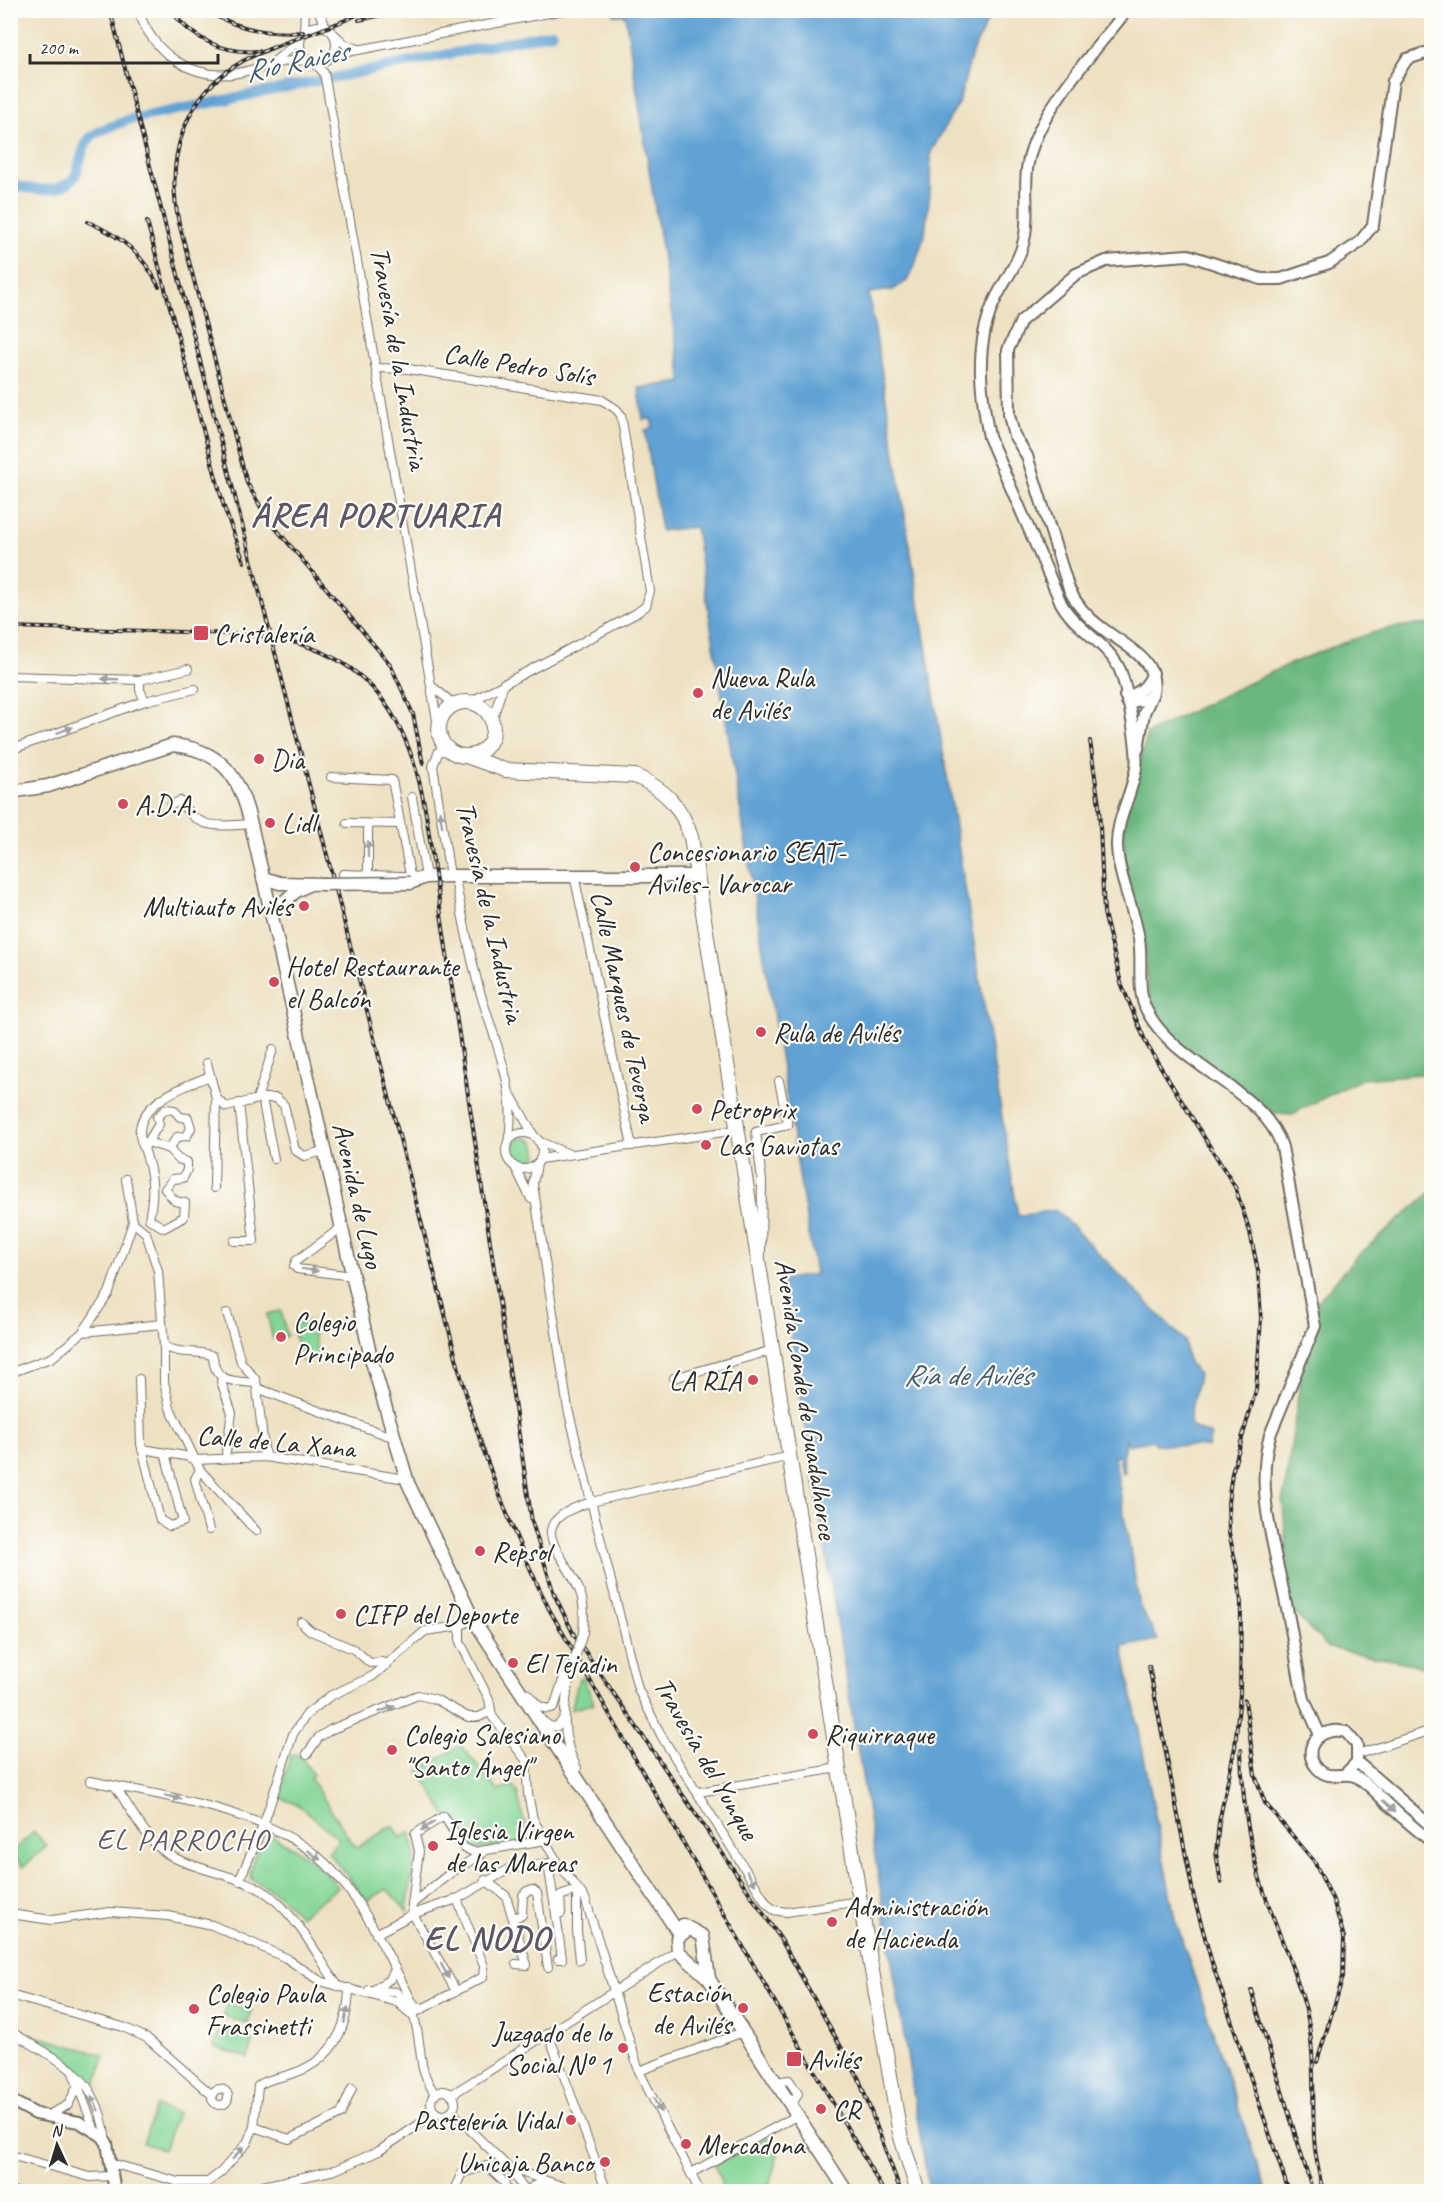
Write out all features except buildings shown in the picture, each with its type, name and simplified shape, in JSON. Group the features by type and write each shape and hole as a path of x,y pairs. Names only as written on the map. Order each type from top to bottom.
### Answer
{"highway":[{"path":"438,726 441,716 460,703 485,709 492,722 486,747 496,768"},
{"name":"Travesía de la Industria","path":"438,726 440,740 449,751"},
{"path":"449,751 466,756 486,747"},
{"name":"Avenida Conde de Guadalhorce","path":"466,756 496,768 515,771 635,776 654,784 664,792 684,816 691,837 860,1901 900,2134 918,2192"}],"main road":[{"name":"Avenida de Lugo","path":"10,792 48,786 173,745 193,747 223,763 234,777 240,788 250,824 353,1276 392,1437 406,1479 473,1619 668,1916 684,1931"},
{"path":"263,878 272,882 312,884 450,876 697,876"},
{"path":"271,911 312,884"},
{"path":"271,911 282,893 312,884"},
{"path":"276,936 289,898"},
{"path":"709,1979 703,1936 684,1931 676,1944 682,1954 709,1979 847,2192"},
{"path":"682,1954 697,1957 704,1950"}],"street":[{"path":"138,10 147,32 157,46 177,63 191,70 223,75 293,59 323,61 366,50 564,10"},
{"path":"269,64 282,57 300,40 304,32 305,10"},
{"path":"318,10 326,27 346,45 366,50"},
{"path":"1127,10 1054,105 1036,135 1027,164 1024,242 985,326 980,368 989,437 1068,617 1113,658 1120,671 1137,752"},
{"path":"304,32 312,26 326,27"},
{"path":"330,59 336,44 333,34"},
{"path":"300,40 300,50 324,73"},
{"path":"1320,1735 1304,1700 1269,1524 1264,1481 1266,1449 1270,1435 1313,1334 1312,1306 1282,1147 1275,1129 1262,1114 1165,1037 1146,1010 1142,989 1139,938 1120,870 1117,845 1119,826 1136,769 1144,713 1153,693 1154,673 1138,653 1100,627 1075,602 1069,589 1027,456 1014,435 1009,415 1008,350 1013,334 1021,321 1076,274 1106,261 1188,255 1271,280 1301,274 1329,263 1359,243 1373,225 1393,81 1407,59 1431,51"},
{"name":"Travesía de la Industria","path":"330,59 324,73 438,726"},
{"name":"Calle Pedro Solís","path":"376,368 408,369 590,399 610,404 616,409 623,424 650,591 646,606 635,614 504,682"},
{"path":"1113,658 1121,655 1127,646"},
{"path":"11,677 140,680 188,669"},
{"path":"1126,699 1147,685 1154,673"},
{"path":"140,680 140,690 145,701"},
{"path":"433,687 450,700 460,703 504,682"},
{"path":"492,722 504,682"},
{"path":"10,750 145,701 195,689"},
{"path":"1126,699 1145,700 1153,693"},
{"name":"Travesía de la Industria","path":"449,751 439,751 433,766 450,876 455,880 479,988 510,1094 512,1122 506,1154 526,1183 536,1212"},
{"path":"331,777 392,780 410,879 368,874 343,874"},
{"path":"412,797 426,877"},
{"path":"171,805 180,801 188,813 204,825 250,824"},
{"path":"347,823 400,824"},
{"path":"368,824 368,874"},
{"name":"Calle Marques de Teverga","path":"574,875 632,1146"},
{"path":"273,1049 260,1099 274,1159"},
{"path":"207,1063 216,1098 214,1188"},
{"path":"153,1187 165,1189 175,1201 185,1203 184,1216 164,1228 149,1219 153,1187 155,1183 146,1145 139,1131 146,1112 180,1088 210,1076"},
{"path":"758,1260 763,1248 762,1181 756,1132 788,1125 779,1081"},
{"name":"Travesía de la Industria","path":"510,1094 542,1152 532,1177 536,1212 562,1382 591,1502"},
{"path":"216,1098 226,1107 260,1099 276,1098 284,1105 295,1150 304,1156 324,1151"},
{"path":"234,1241 254,1241 239,1103"},
{"path":"146,1145 159,1124 157,1117 166,1109 174,1110 180,1117 188,1118 191,1128 187,1136 177,1137 169,1149"},
{"path":"515,1167 526,1169 538,1162 569,1154 737,1130"},
{"path":"507,1143 522,1133 569,1154"},
{"path":"146,1145 169,1149 178,1159 187,1162 187,1170 183,1178 173,1179 165,1189"},
{"path":"10,1373 53,1357 83,1332 109,1293 133,1222 126,1179"},
{"path":"133,1222 146,1233 158,1271 164,1346 164,1382 170,1408 200,1470 256,1531"},
{"path":"342,1227 296,1261 294,1266 297,1269 353,1276"},
{"path":"227,1313 241,1362 256,1385 265,1457"},
{"path":"83,1332 162,1324"},
{"path":"164,1346 183,1353 208,1353 213,1356 215,1372 223,1377 256,1385 280,1399 312,1406 392,1437"},
{"path":"674,1378 773,1350"},
{"path":"223,1377 232,1413 226,1452"},
{"path":"139,1379 142,1449 160,1520 170,1526 183,1522 165,1453"},
{"name":"Calle de La Xana","path":"142,1449 196,1460 265,1457 406,1479"},
{"path":"513,1678 539,1707 547,1710 558,1702 581,1631 584,1613 582,1595 575,1579 557,1554 552,1541 552,1527 558,1516 567,1509 591,1502 790,1456"},
{"path":"200,1470 195,1479 209,1530"},
{"name":"Travesía del Yunque","path":"591,1502 638,1689 662,1737 699,1792 767,1904 774,1910 786,1912 860,1901"},
{"path":"239,1881 263,1826 293,1734 307,1714 330,1696 373,1676 425,1631 460,1626 473,1619"},
{"path":"301,1622 311,1631 355,1650 370,1663 381,1662 387,1665"},
{"path":"460,1626 460,1642 489,1699 491,1711 526,1760 528,1794 533,1819 546,1840 552,1863 560,1959"},
{"path":"571,1665 564,1718 564,1737 570,1755 602,1815"},
{"path":"307,1754 319,1737 332,1729 418,1695 435,1699 468,1717 479,1717 491,1711"},
{"path":"538,1717 551,1727 558,1726 564,1718"},
{"path":"1431,1827 1358,1758 1353,1737 1346,1732 1328,1730 1320,1735 1311,1749 1315,1766 1328,1776 1345,1774 1356,1776 1431,1842"},
{"path":"1345,1774 1358,1758 1431,1730"},
{"path":"699,1792 838,1768"},
{"path":"90,1781 182,1799 291,1837 325,1863 345,1886 376,1934 415,2007 421,2008"},
{"path":"116,1786 157,1845 172,1857 239,1881 274,1898 295,1921 338,1986"},
{"path":"456,1991 413,1914 411,1904 419,1851 416,1834 444,1816 464,1848 474,1852 546,1840"},
{"path":"411,1904 449,1874 487,1851"},
{"path":"376,1934 413,1914 457,1899 509,1869 552,1863"},
{"path":"552,1863 585,1898 639,2071 700,2192"},
{"path":"485,1881 502,1891 513,1918 527,1965 516,1964"},
{"path":"513,1918 522,1915 523,1895 533,1890 537,1893 548,1967"},
{"path":"556,1914 561,1913 560,1896 577,1890"},
{"path":"577,1890 580,1960"},
{"path":"414,2017 421,2008 483,1977 484,1966 457,1899"},
{"path":"10,1914 52,1920 110,1912 177,1918 225,1929 286,1958 320,1981 398,2002 414,2017"},
{"path":"451,2095 615,1992 682,1954"},
{"path":"320,1981 327,1969"},
{"path":"370,1990 381,1986 395,1970"},
{"path":"395,1970 398,2002"},
{"path":"10,2154 90,2177 111,2170 118,2165 179,2182 208,2182 221,2172 247,2143 254,2127 256,2090 260,2084 311,2067 330,2052 338,2040 346,2018 349,1988"},
{"path":"358,1990 396,1992 405,1999 419,2033 423,2071 435,2095"},
{"path":"10,1995 123,2027 147,2038 212,2095"},
{"path":"10,2031 63,2060 80,2076 94,2099 104,2125 115,2192"},
{"path":"639,2071 743,2032"},
{"path":"548,2033 607,2192"},
{"path":"71,2069 95,2131"},
{"path":"48,2115 68,2105 75,2096 77,2086"},
{"path":"254,2127 289,2139 341,2114 352,2088"},
{"path":"442,2091 451,2095 454,2102 452,2112 442,2115 436,2113 431,2104 435,2095 442,2091"},
{"path":"10,2100 24,2110 80,2122 95,2131 107,2143"},
{"path":"691,2173 794,2110"},
{"path":"452,2112 509,2168 528,2192 533,2186 550,2182"},
{"path":"235,2192 335,2170 379,2151 436,2113"},
{"path":"453,2192 462,2173 487,2166 504,2182 507,2192"},
{"path":"509,2168 579,2192"},
{"path":"598,2192 602,2187 601,2175"},
{"path":"10,2190 16,2192"}],"green space":[{"path":"1431,625 1431,1073 1361,1079 1292,1114 1273,1113 1183,1046 1149,1003 1145,952 1125,868 1123,829 1147,734 1214,699 1306,657 1367,634 1404,626"},
{"path":"524,1138 533,1142 537,1151 533,1160 524,1164 515,1160 511,1151 515,1142"},
{"path":"1431,1192 1431,1671 1413,1664 1329,1648 1291,1610 1283,1503 1300,1382 1318,1301 1355,1258"},
{"path":"281,1311 287,1336 273,1339 267,1314"},
{"path":"310,1321 319,1357 301,1361 292,1325"},
{"path":"583,1677 594,1703 571,1710 579,1678"},
{"path":"461,1745 498,1791 512,1785 517,1792 529,1841 474,1850 466,1847 419,1771"},
{"path":"300,1755 313,1775 310,1778 353,1844 358,1847 393,1825 401,1838 410,1831 415,1853 407,1911 387,1889 367,1901 328,1852 339,1839 298,1805 279,1797 290,1756"},
{"path":"34,1832 47,1846 23,1867 11,1852"},
{"path":"272,1836 308,1858 338,1887 300,1916 276,1893 251,1879 251,1867 256,1855 263,1843"},
{"path":"227,2003 252,2010 248,2024 223,2017"},
{"path":"220,2029 254,2040 248,2058 214,2047"},
{"path":"29,2034 104,2055 95,2091 68,2059"},
{"path":"156,2106 177,2113 164,2150 143,2143"},
{"path":"767,2136 778,2154 770,2183 756,2191 722,2191 720,2177 714,2165"}],"water":[{"name":"Ría de Avilés","path":"614,11 992,11 972,53 959,102 931,152 930,193 925,233 914,268 907,281 893,290 869,293 1018,1216 1056,1210 1185,1341 1188,1359 1199,1374 1190,1414 1190,1426 1211,1435 1208,1447 1155,1444 1154,1440 1128,1445 1126,1438 1123,1454 1125,1473 1122,1474 1119,1455 1114,1456 1140,1607 1158,1640 1123,1647 1175,1919 1266,2191 929,2191 782,1280 815,1274 695,527 661,531 645,430 653,428 651,419 643,420 639,388 682,382 625,15 614,15"}],"waterway":[{"name":"Río Raices","path":"10,184 46,190 64,186 76,174 87,142 100,131 127,120 552,33"}],"railway":[{"path":"110,10 459,1369 487,1461 522,1550 549,1609 884,2192"},
{"path":"171,10 198,37 233,50 259,51"},
{"path":"206,10 229,22 253,29 303,32"},
{"path":"367,10 258,54 222,75 206,91 183,131 177,153 175,199 179,223 247,483 267,518 390,664 413,714 423,764"},
{"path":"359,20 405,10"},
{"path":"88,222 111,233 130,247 146,265 159,287"},
{"path":"147,222 224,507 244,562"},
{"path":"10,627 231,634 279,639 312,648 340,662 364,679 383,700 398,725 410,752 426,814 532,1522 554,1594 574,1635 780,1938 859,2079 901,2192"},
{"path":"1090,741 1099,805 1104,913 1121,983 1147,1045 1235,1187 1250,1232 1258,1271 1261,1318 1256,1390 1232,1473 1228,1503 1229,1533 1241,1602 1240,1694 1235,1747 1219,1822 1216,1853 1221,1883"},
{"path":"1149,1666 1194,1898 1212,1963 1289,2192"},
{"path":"1245,1700 1255,1775 1265,1803 1314,1861 1333,1900 1344,1937 1343,1977 1317,2062"},
{"path":"1241,1750 1251,1845 1264,1893 1301,1993 1309,2026 1313,2121 1317,2165 1323,2192"},
{"path":"1251,1990 1313,2192"}],"place":[{"name":"Cristalería","path":"201,633"},
{"name":"Nueva Rula de Avilés","path":"698,693"},
{"name":"Dia","path":"259,759"},
{"name":"A.D.A.","path":"123,804"},
{"name":"Lidl","path":"270,823"},
{"name":"Concesionario SEAT- Aviles- Varocar","path":"635,867"},
{"name":"Multiauto Avilés","path":"304,906"},
{"name":"Hotel Restaurante el Balcón","path":"274,982"},
{"name":"Rula de Avilés","path":"761,1032"},
{"name":"Petroprix","path":"697,1109"},
{"name":"Las Gaviotas","path":"706,1145"},
{"name":"Colegio Principado","path":"281,1337"},
{"name":"LA RÍA","path":"753,1380"},
{"name":"Repsol","path":"480,1551"},
{"name":"CIFP del Deporte","path":"341,1614"},
{"name":"El Tejadin","path":"513,1663"},
{"name":"Riquirraque","path":"813,1734"},
{"name":"Colegio Salesiano \"Santo Ángel\"","path":"392,1750"},
{"name":"Iglesia Virgen de las Mareas","path":"433,1846"},
{"name":"Administración de Hacienda","path":"832,1922"},
{"name":"Estación de Avilés","path":"743,2008"},
{"name":"Colegio Paula Frassinetti","path":"194,2009"},
{"name":"Juzgado de lo Social Nº 1","path":"623,2048"},
{"name":"Avilés","path":"794,2059"},
{"name":"CR","path":"821,2109"},
{"name":"Pastelería Vidal","path":"571,2120"},
{"name":"Mercadona","path":"686,2144"},
{"name":"Unicaja Banco","path":"605,2162"}],"district":[{"name":"ÁREA PORTUARIA","path":"376,514"},
{"name":"EL PARROCHO","path":"183,1839"},
{"name":"EL NODO","path":"487,1937"}]}
